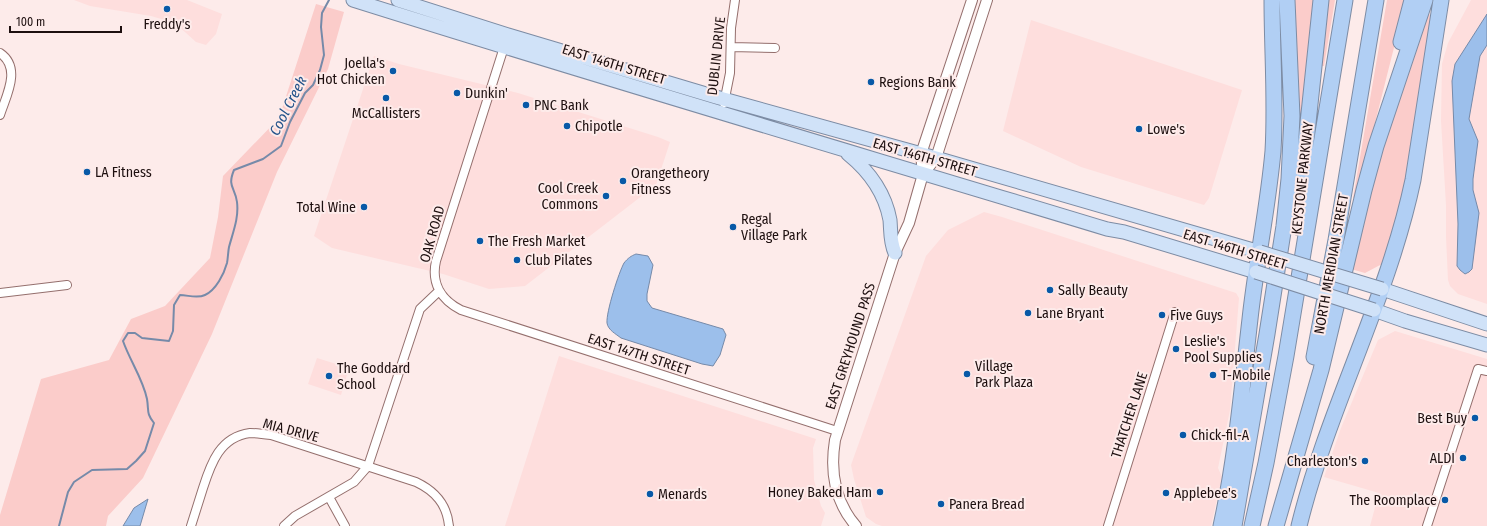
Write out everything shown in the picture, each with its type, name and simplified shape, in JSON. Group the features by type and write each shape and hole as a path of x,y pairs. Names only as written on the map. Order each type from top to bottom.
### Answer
{"highway":[{"path":"1221,526 1236,441 1274,136 1272,0"},
{"path":"1234,526 1250,441 1289,179 1292,109 1287,0"},
{"name":"KEYSTONE PARKWAY","path":"1286,356 1295,246 1321,0"},
{"name":"NORTH MERIDIAN STREET","path":"1252,526 1269,450 1286,356 1344,0"},
{"name":"NORTH MERIDIAN STREET","path":"1275,526 1322,320 1376,0"},
{"path":"1275,526 1320,376 1353,233 1412,0"},
{"path":"1376,146 1424,0"},
{"path":"1299,526 1324,440 1382,289 1404,221 1413,180 1441,0"}],"main road":[{"name":"EAST 146TH STREET","path":"355,0 936,158 1260,252 1382,289 1487,324"},
{"name":"EAST 146TH STREET","path":"398,0 506,41 721,113 1107,229 1124,232 1256,272 1405,321 1487,344"},
{"path":"841,150 865,169 881,192 891,228 891,243 894,253"}],"street":[{"name":"DUBLIN DRIVE","path":"721,113 730,73 731,28 735,0"},
{"path":"923,174 921,154 972,0"},
{"path":"923,174 936,158 987,0"},
{"name":"OAK ROAD","path":"439,291 434,269 436,261 506,41"},
{"path":"731,47 775,48"},
{"path":"0,53 8,61 11,68 11,81 0,115"},
{"name":"EAST GREYHOUND PASS","path":"856,526 842,504 835,483 833,458 837,431 894,253 909,223 923,174"},
{"path":"0,293 67,285"},
{"path":"284,526 296,516 354,482 368,466 420,309 439,291"},
{"name":"EAST 147TH STREET","path":"439,291 449,303 461,310 837,431"},
{"name":"THATCHER LANE","path":"1108,526 1175,312"},
{"path":"1427,526 1478,368 1487,371"},
{"name":"MIA DRIVE","path":"191,526 210,465 215,455 222,447 238,437 256,433 271,435 368,466"},
{"path":"368,466 416,482 426,487 440,500 447,516 449,526"},
{"path":"329,497 345,526"}],"shaded area":[{"path":"74,0 187,0 222,14 216,34 206,45 196,42 175,23 151,16 90,6"},
{"path":"1292,0 1315,0 1303,126 1298,125"},
{"path":"1326,0 1335,0 1324,66 1320,66"},
{"path":"1387,0 1406,0 1356,198 1353,198"},
{"path":"1471,0 1487,0 1487,304 1458,294 1450,286 1448,280 1446,205 1441,121 1442,64 1448,43"},
{"path":"316,4 344,12 328,69 277,172 212,334 143,478 108,516 106,526 0,526 0,515 41,379 109,360 131,319 165,306 210,258 218,217 223,176 279,118"},
{"path":"1426,14 1435,15 1405,193 1382,264 1365,273 1351,269 1372,181"},
{"name":"Lowe's","path":"1031,20 1242,90 1209,198 1204,205 1081,167 1003,131"},
{"path":"374,56 399,64 518,93 670,142 656,185 525,286 489,289 443,274 332,248 314,236"},
{"path":"984,212 1236,293 1239,298 1230,410 1218,468 1222,477 1211,526 882,526 866,517 851,465 926,256 948,230"},
{"path":"1395,331 1487,359 1487,526 1370,526 1379,493 1324,477 1341,428 1378,340"},
{"path":"559,356 816,439 813,448 814,480 821,506 825,513 821,526 505,526"},
{"name":"The Goddard School","path":"317,358 349,368 341,395 308,384"}],"water":[{"path":"1487,14 1487,45 1480,56 1469,119 1478,141 1473,190 1479,213 1472,269 1465,274 1457,266 1458,224 1452,81 1455,64"},
{"path":"636,254 648,256 653,265 647,294 647,301 652,308 723,329 726,335 720,355 713,366 702,364 621,338 609,328 607,318 613,292 619,275 624,263"},
{"path":"148,499 140,526 123,526 134,508"}],"waterway":[{"name":"Cool Creek","path":"59,526 68,492 74,482 92,470 127,469 145,451 154,423 149,414 143,384 123,341 128,333 135,333 142,338 169,341 173,331 174,305 180,295 196,297 205,295 209,293 219,281 227,263 229,247 236,219 237,202 231,184 234,170 263,159 281,146 290,122 305,93 313,85 320,70 324,55 321,27 322,13 329,0"}],"place":[{"name":"Freddy's","path":"167,9"},
{"name":"Joella's Hot Chicken","path":"393,71"},
{"name":"Regions Bank","path":"871,82"},
{"name":"Dunkin'","path":"457,93"},
{"name":"McCallisters","path":"386,98"},
{"name":"PNC Bank","path":"526,105"},
{"name":"Chipotle","path":"567,126"},
{"name":"Lowe's","path":"1139,129"},
{"name":"LA Fitness","path":"87,172"},
{"name":"Orangetheory Fitness","path":"623,181"},
{"name":"Cool Creek Commons","path":"606,196"},
{"name":"Total Wine","path":"364,207"},
{"name":"Regal Village Park","path":"733,227"},
{"name":"The Fresh Market","path":"480,241"},
{"name":"Club Pilates","path":"517,260"},
{"name":"Sally Beauty","path":"1050,290"},
{"name":"Lane Bryant","path":"1028,313"},
{"name":"Five Guys","path":"1162,315"},
{"name":"Leslie's Pool Supplies","path":"1176,349"},
{"name":"Village Park Plaza","path":"967,374"},
{"name":"T-Mobile","path":"1213,375"},
{"name":"The Goddard School","path":"329,376"},
{"name":"Best Buy","path":"1475,418"},
{"name":"Chick-fil-A","path":"1183,435"},
{"name":"ALDI","path":"1463,458"},
{"name":"Charleston's","path":"1365,461"},
{"name":"Honey Baked Ham","path":"880,492"},
{"name":"Applebee's","path":"1166,493"},
{"name":"Menards","path":"650,494"},
{"name":"The Roomplace","path":"1445,500"},
{"name":"Panera Bread","path":"941,504"}]}
